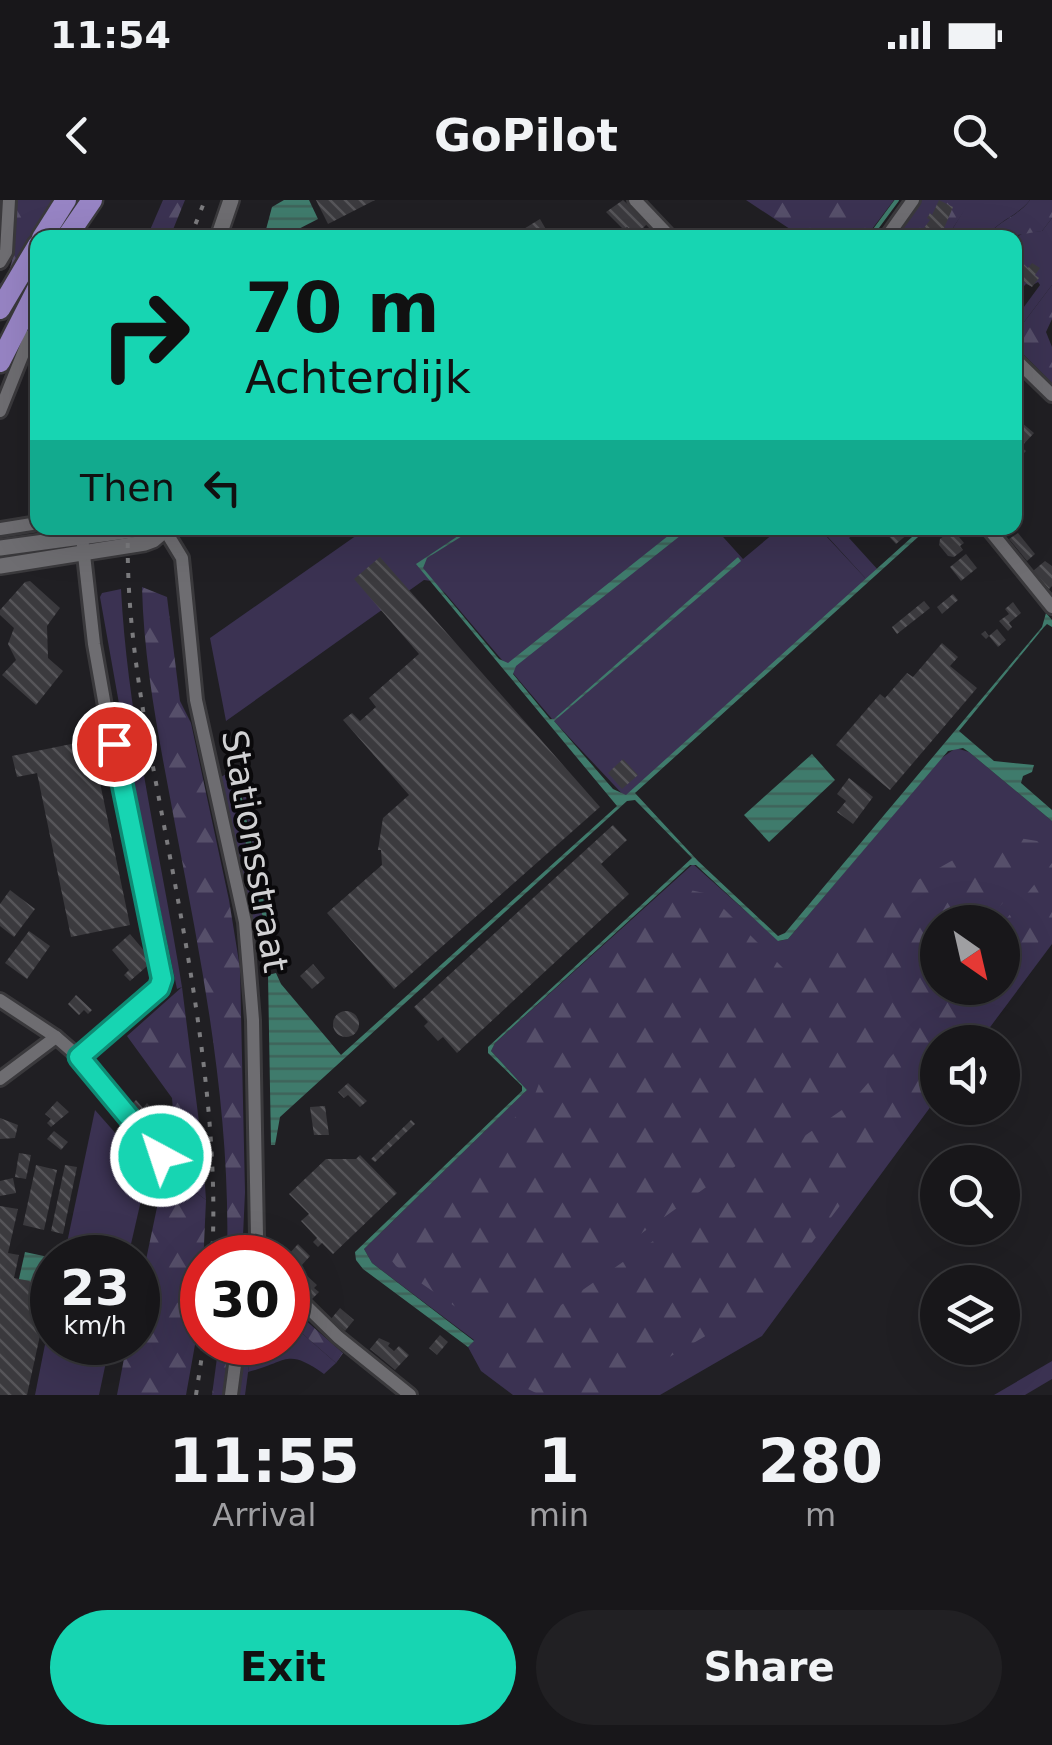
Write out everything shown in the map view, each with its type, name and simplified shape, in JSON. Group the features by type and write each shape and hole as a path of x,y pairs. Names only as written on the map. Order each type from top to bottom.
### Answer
{"main road":[{"path":"47,230 66,200"},
{"path":"71,230 92,200"},
{"path":"0,309 30,258"},
{"path":"0,362 30,303"}],"street":[{"path":"0,262 6,252 9,200"},
{"path":"221,230 231,200"},
{"path":"635,200 663,230"},
{"path":"892,230 914,200"},
{"path":"0,411 30,336"},
{"path":"1022,366 1052,394"},
{"path":"0,529 30,524"},
{"path":"0,548 62,535"},
{"path":"79,1057 159,988 163,971 108,723 82,535"},
{"path":"0,566 153,540 155,535"},
{"name":"Stationsstraat","path":"164,535 182,558 196,700 244,922 252,1020 257,1235"},
{"path":"994,535 1052,607"},
{"path":"0,1000 56,1036 79,1057 174,1168"},
{"path":"0,1079 56,1036"},
{"path":"310,1310 410,1395"},
{"path":"231,1395 235,1365"}],"green space":[{"path":"14,200 52,200 35,230 30,230 30,239 0,293 13,256"},
{"path":"163,200 185,200 173,230 150,230"},
{"path":"746,200 894,200 871,230 791,230"},
{"path":"921,200 970,200 952,230 898,230"},
{"path":"970,200 1030,200 993,230 952,230"},
{"path":"1030,200 1052,200 1052,218 1042,231 1022,234 1022,230 993,230"},
{"path":"1052,218 1052,285 1022,325 1022,309 1040,285 1026,284 1022,288 1022,234 1042,231"},
{"path":"1052,285 1052,319 1046,332 1052,347 1052,383 1022,353 1022,325"},
{"path":"357,535 721,535 743,559 772,535 829,535 868,581 627,799 431,581 424,580 226,721 210,638"},
{"path":"852,535 849,538 879,571 868,581 827,536"},
{"path":"142,587 167,597 180,701 191,723 240,968 243,1235 227,1235 225,1151 214,1045 146,650"},
{"path":"121,589 138,739 182,987 177,989 131,771 100,597 102,593"},
{"path":"956,748 969,752 1052,821 1052,944 1020,987 1020,905 920,905 920,1005 1007,1005 992,1025 920,1025 920,1121 762,1336 660,1395 513,1395 481,1371 468,1347 474,1340 372,1263 364,1249 527,1090 491,1051 495,1043 693,864 779,941 788,939 940,759"},
{"path":"233,770 242,774 275,934 262,941 253,938 221,777","holes":["233,788 241,788 268,922 265,927"]},
{"path":"1019,838 1037,841 1047,849 1001,905 920,905 920,1004 863,1075 498,1336 396,1266 387,1255 534,1097 540,1081 511,1053 530,1022 685,889 709,894 783,968 790,970 895,893 983,843"},
{"path":"1052,863 1052,924 1020,967 1020,905"},
{"path":"182,987 203,1154 189,1159 177,1157 172,1098 127,1036"},
{"path":"935,1005 992,1005 977,1025 920,1025 920,1100 769,1299 604,1395 540,1395 489,1362 489,1355 849,1105"},
{"path":"95,1110 148,1170 133,1235 69,1235"},
{"path":"203,1154 206,1200 177,1178 177,1157 189,1159"},
{"path":"164,1174 171,1174 206,1200 204,1235 180,1235 180,1365 191,1365 186,1395 117,1395 123,1365 160,1365 160,1235 151,1235"},
{"path":"310,1324 343,1353 336,1363 310,1340"},
{"path":"310,1340 336,1363 324,1374 311,1366"},
{"path":"1052,1361 1052,1379 1025,1395 994,1395"},
{"path":"41,1365 105,1365 99,1395 35,1395"},
{"path":"216,1365 249,1365 245,1395 212,1395"},
{"path":"249,1365 268,1365 248,1372"}],"shaded area":[{"path":"284,200 309,200 318,219 297,230 266,230 272,207"},
{"path":"464,535 427,558 423,568 499,659 508,663 669,535 681,535 516,666 513,674 554,719 738,557 741,561 554,721 613,789 626,795 914,535 920,535 635,793 698,861 778,936 785,933 1042,627 1046,613 1052,620 1052,627 1044,627 959,731 994,761 1034,765 1021,783 1052,810 1052,821 969,752 963,748 948,751 788,939 778,941 696,865 690,865 495,1043 491,1051 527,1090 364,1249 372,1263 474,1341 468,1347 363,1269 355,1252 522,1091 522,1086 488,1053 488,1047 692,858 635,800 627,801 280,1117 275,1145 271,1145 268,975 276,973 341,1055 617,806 416,564"},
{"path":"812,754 835,780 769,842 744,815"},
{"path":"239,784 268,922 265,927 233,788"},
{"path":"25,1252 30,1253 30,1286 18,1283"}],"building":[{"path":"316,200 375,200 328,224"},
{"path":"623,200 648,223 641,230 624,230 606,212"},
{"path":"939,200 953,207 943,230 924,228"},
{"path":"540,219 546,230 522,230"},
{"path":"1022,262 1028,268 1032,263 1040,268 1032,287 1022,281"},
{"path":"1022,423 1034,433 1022,446"},
{"path":"888,535 907,535 896,544"},
{"path":"957,535 964,543 960,546 963,550 954,557 948,556 939,545 940,539"},
{"path":"1020,535 1035,554 1027,561 1009,539"},
{"path":"966,554 977,568 961,581 950,567"},
{"path":"380,557 600,807 394,989 327,913 382,865 378,850 383,818 409,795 343,720 352,713 360,721 376,707 369,698 419,654 354,579"},
{"path":"1045,561 1052,566 1049,589 1033,571"},
{"path":"30,581 60,608 47,626 48,658 63,671 36,705 2,675 16,660 8,644 14,628 0,615 0,610"},
{"path":"953,594 958,600 942,614 937,607"},
{"path":"924,601 930,608 897,634 892,627"},
{"path":"1013,602 1021,613 1009,623 1012,627 1008,631 999,621 1009,614 1005,609"},
{"path":"997,629 1006,640 998,647 989,636"},
{"path":"942,643 958,657 950,666 977,688 890,790 836,745 880,694 885,698 907,673 913,677"},
{"path":"91,740 130,925 71,937 37,773 17,777 12,756"},
{"path":"623,759 638,775 622,789 608,773"},
{"path":"849,778 873,797 853,824 837,812 846,801 837,794"},
{"path":"613,825 627,840 601,864 629,894 457,1053 443,1037 438,1041 414,1007"},
{"path":"10,890 35,909 14,937 0,926 0,904"},
{"path":"29,931 50,946 27,979 5,963"},
{"path":"130,934 153,961 130,981 124,975 129,970 112,950"},
{"path":"313,964 325,978 312,989 300,976"},
{"path":"76,995 92,1010 88,1014 84,1010 79,1015 68,1004"},
{"path":"346,1011 355,1015 359,1024 355,1033 346,1037 337,1033 333,1024 337,1015"},
{"path":"348,1083 367,1101 360,1107 348,1095 344,1098 338,1092"},
{"path":"136,1100 143,1108 147,1103 156,1113 152,1117 158,1125 151,1131 129,1107"},
{"path":"57,1101 69,1112 51,1127 47,1123 51,1119 45,1114"},
{"path":"325,1106 329,1135 314,1135 310,1107"},
{"path":"0,1118 18,1125 15,1138 0,1139"},
{"path":"411,1120 415,1124 375,1162 371,1159"},
{"path":"54,1131 68,1142 61,1150 47,1139"},
{"path":"163,1131 175,1144 167,1150 156,1137"},
{"path":"19,1153 31,1155 26,1179 15,1177"},
{"path":"360,1155 397,1193 333,1254 322,1243 318,1247 313,1242 317,1238 301,1221 309,1214 289,1194 326,1159 356,1159"},
{"path":"36,1165 57,1170 44,1230 23,1225"},
{"path":"65,1165 77,1167 63,1234 51,1231"},
{"path":"13,1178 16,1193 0,1196 0,1181"},
{"path":"0,1206 18,1209 8,1253 19,1255 14,1278 30,1281 30,1365 34,1365 27,1395 0,1395"},
{"path":"310,1279 319,1292 310,1297"},
{"path":"340,1308 354,1320 345,1331 331,1319"},
{"path":"440,1335 448,1342 437,1355 429,1348"},
{"path":"379,1338 390,1343 388,1346 394,1351 399,1346 409,1355 395,1370 370,1349"}],"waterway":[{"path":"875,230 897,200"}],"railway":[{"path":"193,230 205,200"},
{"path":"128,535 130,605 139,682 185,939 208,1101 212,1235"},
{"path":"196,1395 201,1365"}],"route":[{"path":"114,744 163,971 159,988 79,1057 161,1156"}]}
